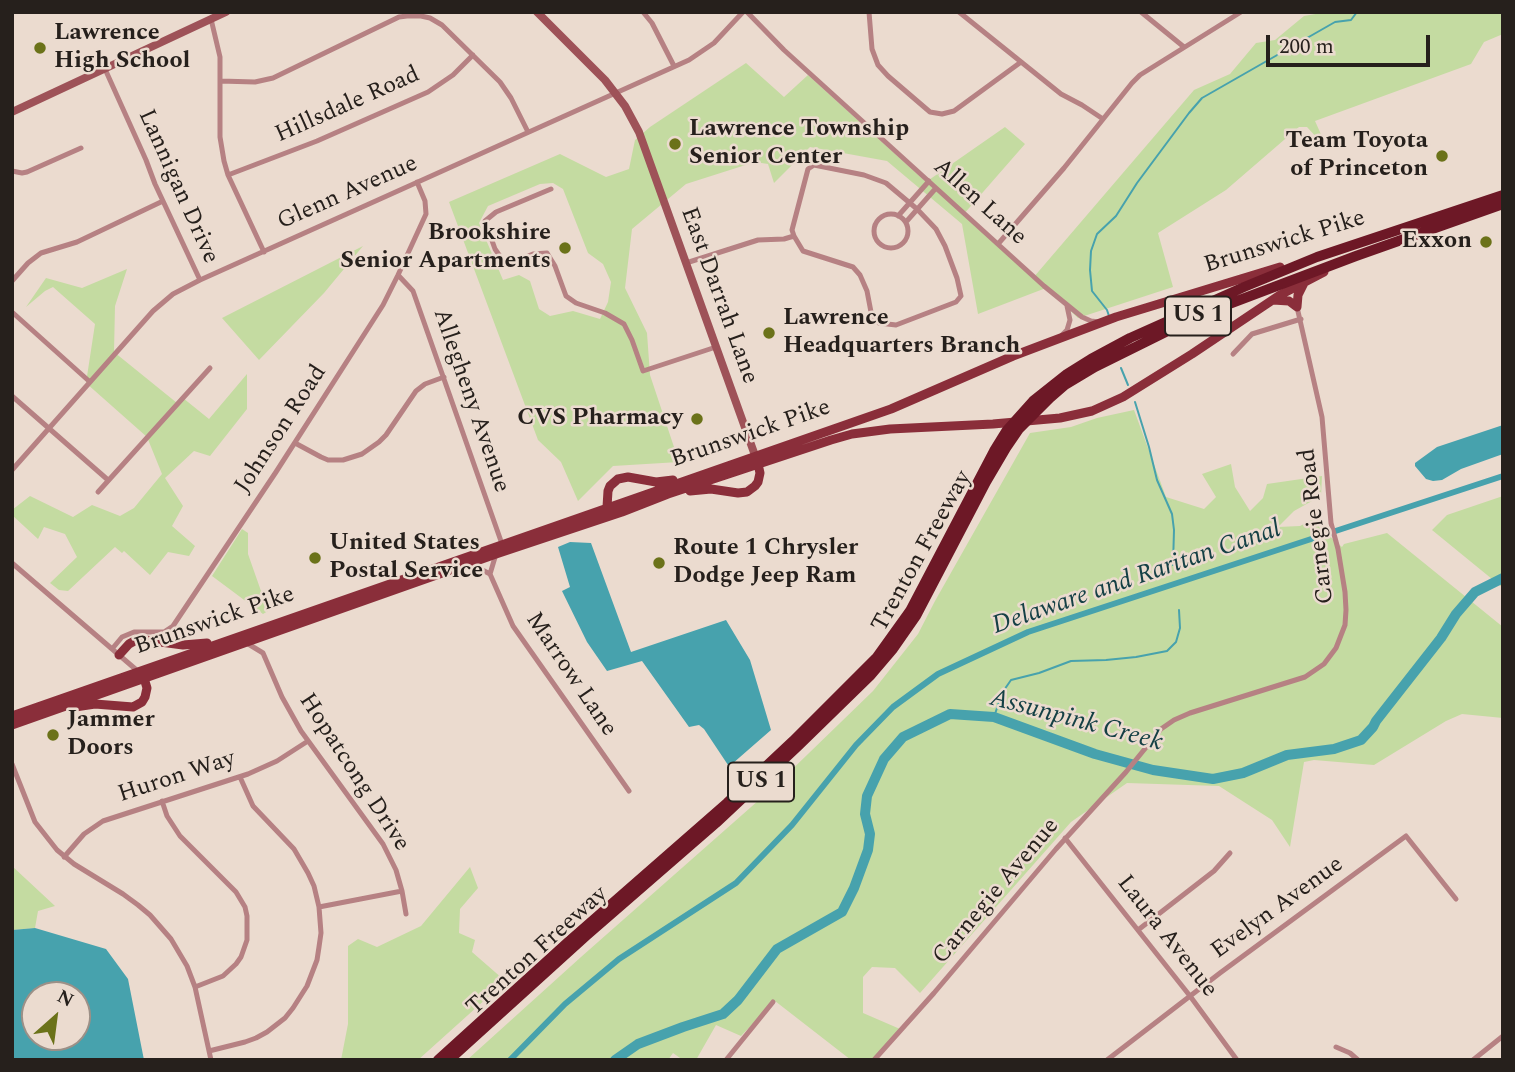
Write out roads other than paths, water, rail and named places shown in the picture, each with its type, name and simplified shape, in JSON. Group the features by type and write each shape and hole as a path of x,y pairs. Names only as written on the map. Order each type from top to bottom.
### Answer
{"highway":[{"name":"Brunswick Pike","path":"1317,257 1503,195"},
{"name":"Brunswick Pike","path":"1356,256 1503,204"},
{"name":"Trenton Freeway","path":"449,1060 747,795 870,676 916,616 1006,448 1019,429 1050,398 1095,367 1200,315 1356,256"},
{"name":"Trenton Freeway","path":"438,1060 727,803 877,657 910,611 994,451 1007,430 1033,401 1067,374 1130,338 1244,286 1317,257"}],"main road":[{"name":"Brunswick Pike","path":"12,725 233,638 502,544 614,512 699,475 873,430 993,424 1060,418 1092,411 1122,397 1273,300 1356,256"},
{"name":"Brunswick Pike","path":"12,716 245,642 668,494 891,409 1104,321 1317,257"},
{"path":"1297,307 1298,295 1304,283"},
{"path":"1273,300 1289,301 1297,307"},
{"path":"668,494 711,489 747,492 758,482 760,472 756,459"},
{"path":"614,512 608,491 618,479 628,477 666,481 699,475"},
{"path":"115,652 138,639 183,645 233,638"},
{"path":"42,713 95,704 133,707 142,702 146,693 146,681 141,674"}],"street":[{"path":"12,112 226,12"},
{"name":"East Darrah Lane","path":"537,12 615,92 639,132 756,459"},
{"path":"643,12 652,23 674,66"},
{"name":"Glenn Avenue","path":"12,470 162,302 184,288 674,66 704,51 745,12"},
{"name":"Allen Lane","path":"745,12 1065,304 1085,320 1104,321"},
{"path":"869,12 872,49 878,65 930,112 942,114 954,111 1021,62"},
{"path":"959,12 1061,94 1082,104 1103,119"},
{"path":"1141,12 1184,47"},
{"path":"998,244 1140,75 1241,12"},
{"path":"220,81 255,82 273,78 399,18 421,16 437,21 507,90 528,132"},
{"path":"211,19 219,53 220,137 224,161 264,251"},
{"name":"Hillsdale Road","path":"228,175 317,141 428,92 453,75 473,55"},
{"name":"Lannigan Drive","path":"105,69 200,280"},
{"path":"12,171 27,172 81,148"},
{"path":"814,165 864,175 886,183 917,209 936,229 957,278 961,296 956,302 896,325 879,323 871,312 867,291 860,275 853,267 803,251 792,230 808,169 814,165"},
{"path":"898,216 929,181"},
{"name":"Johnson Road","path":"115,652 122,637 134,632 169,630 173,626 295,443 383,305 398,275 426,214 425,201 417,182"},
{"path":"905,222 936,188"},
{"path":"551,189 496,212 485,221 495,249 506,265 533,254 547,253 555,266 565,296 624,324 643,371 716,347"},
{"path":"12,281 28,262 41,253 77,242 163,201"},
{"path":"887,215 898,216 905,222 908,233 903,243 893,247 882,244 875,236 875,225 887,215"},
{"path":"686,263 758,240 784,240 794,236"},
{"name":"Allegheny Avenue","path":"398,275 413,291 502,544"},
{"path":"1059,338 1067,330 1070,320 1065,304"},
{"name":"Carnegie Road","path":"1145,747 1164,726 1180,716 1296,681 1313,673 1328,659 1339,642 1346,619 1345,592 1331,523 1323,427 1297,307"},
{"path":"12,312 90,382"},
{"path":"1233,354 1252,334 1300,319"},
{"path":"98,492 210,368"},
{"path":"295,443 328,460 343,460 362,454 386,435 416,391 443,377"},
{"path":"12,396 108,480"},
{"path":"470,564 490,574 496,554"},
{"path":"12,563 141,674"},
{"name":"Marrow Lane","path":"490,574 513,626 629,791"},
{"path":"245,642 263,653 268,634"},
{"name":"Hopatcong Drive","path":"263,653 282,697 308,741 379,836 402,891 406,914"},
{"name":"Huron Way","path":"64,857 84,834 103,821 240,777 277,761 308,741"},
{"name":"Carnegie Avenue","path":"874,1060 1145,747"},
{"path":"12,764 35,822 48,840 64,857 123,894 150,915 179,952 195,988 211,1060"},
{"path":"209,1051 256,1038 277,1025 293,1009 307,986 317,960 321,933 314,886 302,861 253,806 240,777"},
{"path":"162,801 167,816 180,836 236,892 247,916 245,949 236,964 223,976 195,988"},
{"name":"Evelyn Avenue","path":"1107,1060 1406,836 1456,899"},
{"name":"Laura Avenue","path":"1065,838 1237,1060"},
{"path":"1138,930 1214,871 1230,853"},
{"path":"319,907 402,891"},
{"path":"726,1060 773,1002"},
{"path":"1473,1060 1503,1036"},
{"path":"1336,1047 1358,1060"}],"water":[{"path":"1503,425 1503,454 1461,469 1442,480 1426,479 1415,466 1415,463 1437,447"},
{"path":"570,542 591,543 631,652 726,620 750,660 771,730 730,768 704,729 699,725 689,727 642,661 607,671 587,642 562,591 570,587 558,547"},
{"path":"35,928 106,949 128,979 144,1060 12,1060 12,930"}],"waterway":[{"path":"1109,316 1092,291 1091,251 1097,234 1116,216 1189,113 1202,98 1335,22 1351,20 1357,12"},
{"path":"1121,368 1128,385"},
{"path":"1135,402 1157,480 1172,514 1173,565"},
{"name":"Delaware and Raritan Canal","path":"510,1060 565,1004 619,959 736,883 792,825 856,745 893,707 938,674 1028,632 1503,476"},
{"name":"Assunpink Creek","path":"615,1060 638,1044 723,1014 738,1000 777,949 842,912 868,850 870,834 865,814 867,796 884,759 903,737 950,714 994,717 1095,754 1153,770 1213,779 1243,773 1287,755 1334,749 1361,740 1475,592 1503,578"},
{"path":"994,717 1002,693 1011,680 1071,661 1136,657 1167,651 1176,642 1180,628 1179,610"}],"place":[{"name":"Lawrence High School","path":"40,48"},
{"name":"Lawrence Township Senior Center","path":"675,144"},
{"name":"Team Toyota of Princeton","path":"1442,156"},
{"name":"Exxon","path":"1486,242"},
{"name":"Brookshire Senior Apartments","path":"565,248"},
{"name":"Lawrence Headquarters Branch","path":"769,333"},
{"name":"CVS Pharmacy","path":"697,419"},
{"name":"United States Postal Service","path":"315,558"},
{"name":"Route 1 Chrysler Dodge Jeep Ram","path":"659,563"},
{"name":"Jammer Doors","path":"53,735"}]}
